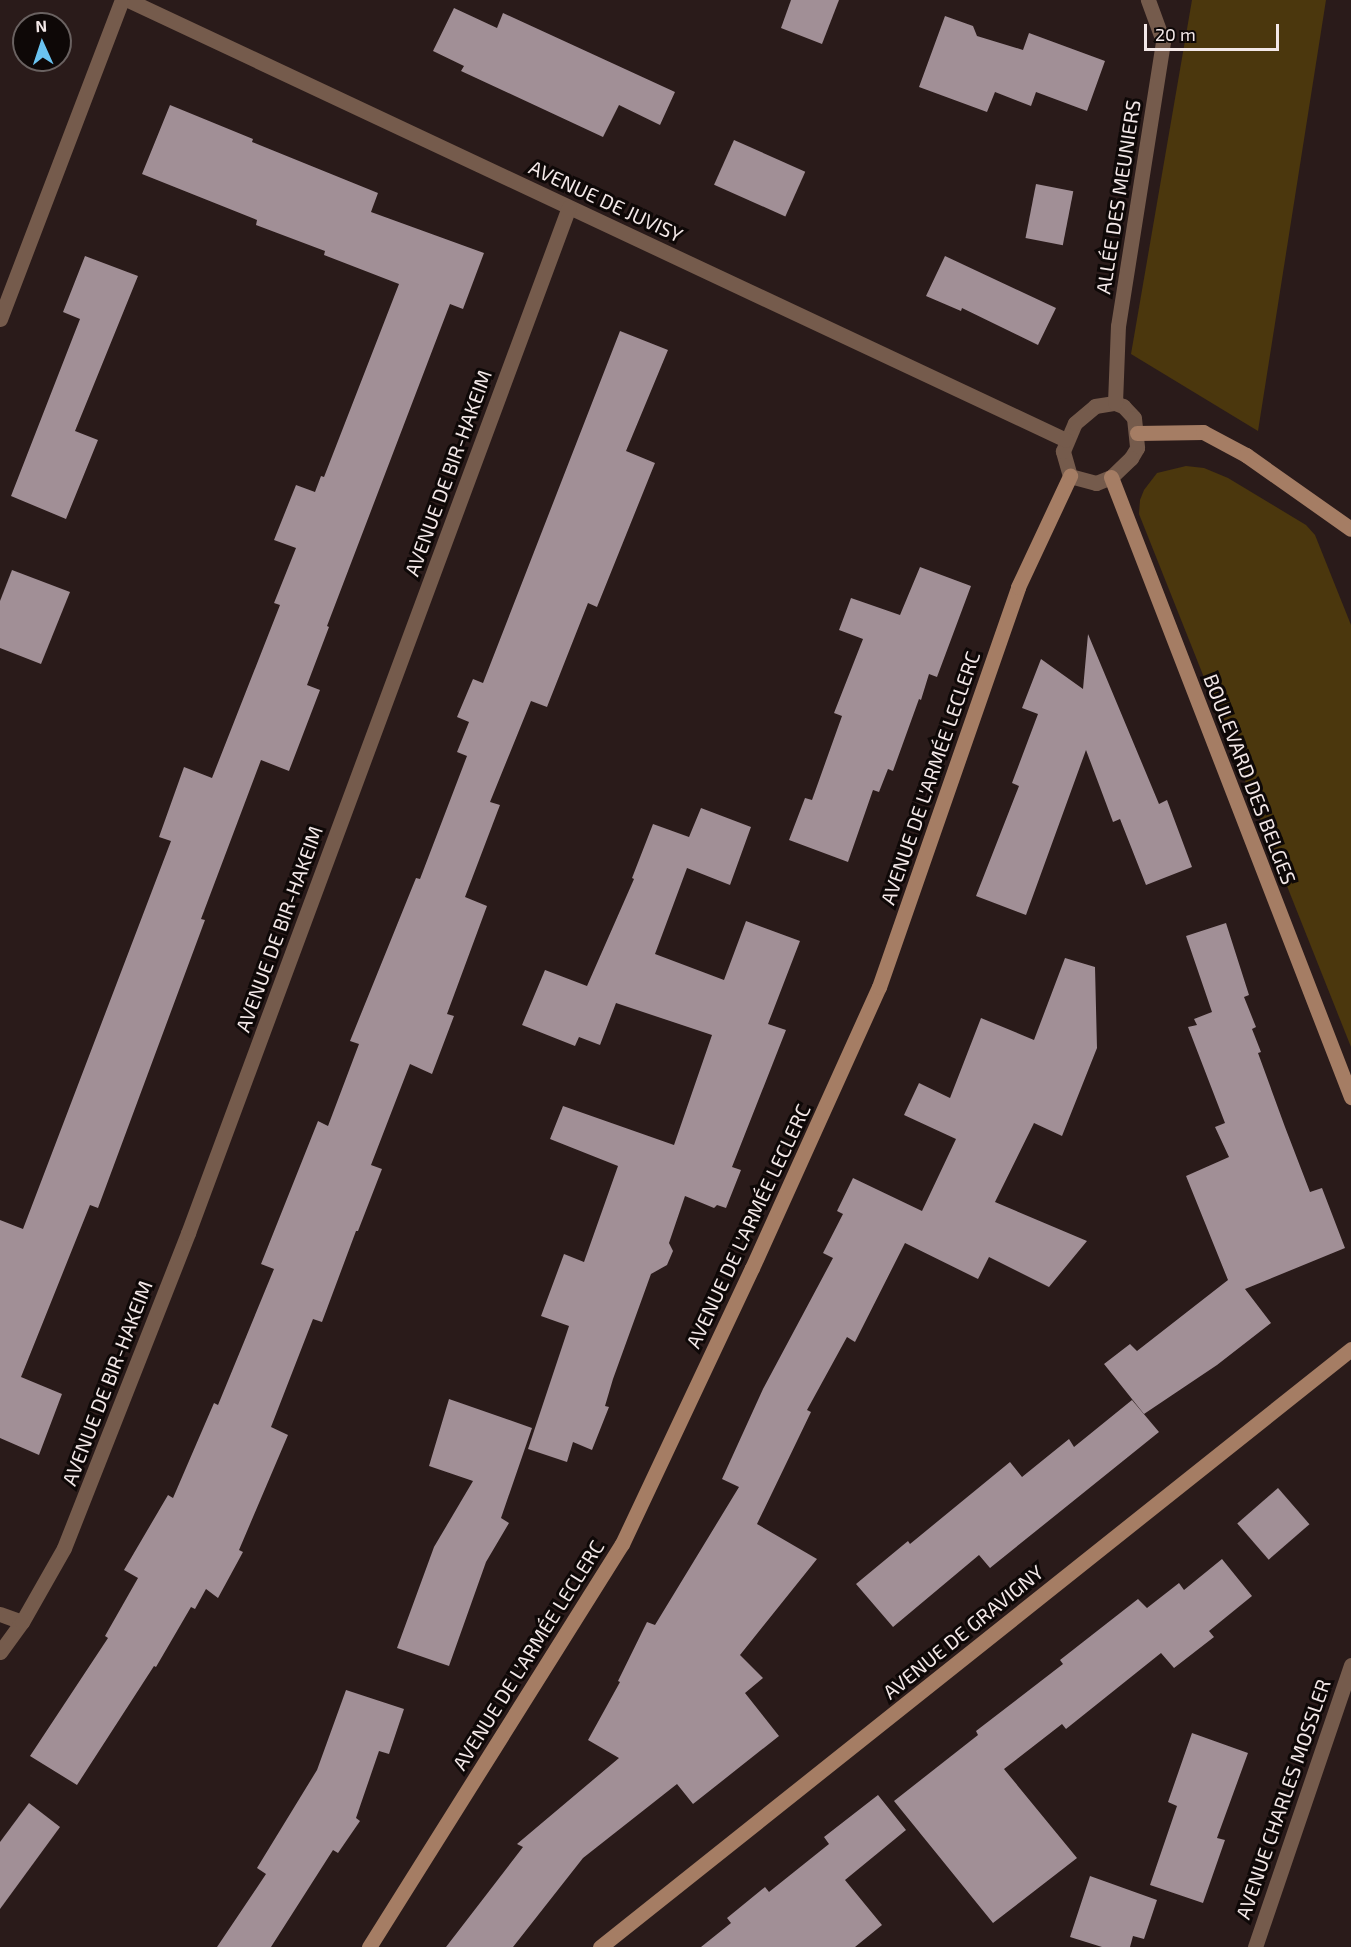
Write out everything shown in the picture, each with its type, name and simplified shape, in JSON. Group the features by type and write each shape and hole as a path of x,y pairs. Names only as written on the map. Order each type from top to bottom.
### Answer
{"street":[{"path":"0,319 122,0"},
{"name":"AVENUE DE JUVISY","path":"128,0 1066,440"},
{"name":"ALLÉE DES MEUNIERS","path":"1115,403 1118,326 1163,41 1148,0"},
{"name":"AVENUE DE BIR-HAKEIM","path":"0,1652 22,1622 64,1548 188,1233 569,207"},
{"path":"1115,403 1129,411 1137,433 1137,448 1124,468 1111,477 1096,483 1071,476 1063,451 1075,423 1086,412 1103,404 1115,403"},
{"path":"1137,433 1203,432 1246,455 1351,529"},
{"name":"AVENUE DE L'ARMÉE LECLERC","path":"369,1947 622,1544 752,1268 879,987 1018,587 1071,476"},
{"name":"BOULEVARD DES BELGES","path":"1111,477 1351,1097"},
{"name":"AVENUE DE GRAVIGNY","path":"600,1947 1351,1350"},
{"path":"0,1614 22,1622"},
{"name":"AVENUE CHARLES MOSSLER","path":"1255,1947 1351,1665"}],"shaded area":[{"path":"1192,0 1326,0 1258,431 1131,354"},
{"path":"1186,466 1204,468 1228,478 1306,525 1315,535 1351,625 1351,1047 1139,514 1140,500 1144,490 1157,473"}],"building":[{"path":"791,0 839,0 822,44 781,28"},
{"path":"454,8 497,28 503,13 675,92 660,125 619,105 603,137 461,71 464,66 433,51"},
{"path":"945,16 973,26 977,36 1023,50 1029,33 1105,61 1087,111 1036,92 1031,106 995,92 987,112 919,87"},
{"path":"170,105 253,139 252,142 378,193 371,212 484,253 463,309 450,304 327,626 329,627 307,685 320,690 289,771 261,760 201,919 205,920 98,1208 90,1205 21,1377 62,1394 39,1455 0,1438 0,1220 23,1229 171,841 159,837 184,767 212,778 280,605 274,603 296,548 274,540 296,485 315,492 321,476 324,477 399,284 324,255 325,251 256,225 257,220 142,174"},
{"path":"734,140 805,172 785,216 714,185"},
{"path":"1036,184 1073,191 1063,245 1026,238"},
{"path":"85,256 138,276 75,431 98,440 66,519 11,496 80,319 63,312"},
{"path":"945,256 1056,308 1038,345 962,308 961,311 926,296"},
{"path":"620,331 668,350 626,451 655,463 597,607 588,603 547,707 531,701 490,802 500,805 465,897 487,906 447,1014 454,1016 432,1074 410,1064 371,1165 382,1169 322,1322 313,1319 271,1427 288,1435 239,1550 243,1552 218,1598 206,1589 195,1609 191,1607 156,1667 154,1666 77,1785 30,1756 108,1638 105,1636 138,1578 124,1570 168,1495 173,1498 214,1403 218,1405 274,1269 261,1264 318,1121 328,1126 359,1044 350,1041 416,878 420,879 467,756 457,752 469,722 457,717 473,679 483,683"},
{"path":"920,567 971,586 937,677 929,674 893,771 888,769 879,792 873,790 848,862 789,840 805,798 812,800 842,716 834,713 863,639 839,630 851,598 900,615"},
{"path":"12,570 70,592 41,664 0,648 0,601"},
{"path":"1088,634 1159,804 1167,800 1192,867 1146,885 1120,819 1113,822 1086,750 1026,915 976,896 1019,786 1012,783 1038,714 1022,708 1041,659 1083,689"},
{"path":"701,808 751,827 730,885 687,868 655,954 724,980 746,921 800,941 768,1024 786,1030 732,1167 741,1170 726,1208 717,1205 714,1208 685,1196 669,1243 673,1251 667,1265 651,1274 613,1379 605,1406 609,1407 592,1450 573,1442 567,1462 528,1449 569,1326 541,1316 564,1254 584,1262 618,1166 550,1139 563,1106 674,1145 712,1035 616,1003 600,1045 579,1037 575,1046 522,1025 545,970 587,986 634,879 632,878 653,824 689,837"},
{"path":"1226,923 1249,995 1244,997 1256,1027 1252,1029 1261,1052 1258,1053 1285,1127 1310,1192 1322,1188 1345,1248 1245,1289 1271,1323 1217,1365 1144,1414 1104,1364 1130,1344 1137,1351 1228,1280 1186,1176 1229,1157 1215,1127 1225,1123 1188,1027 1197,1025 1194,1019 1212,1012 1186,936"},
{"path":"1065,958 1095,967 1097,1048 1062,1136 1034,1123 995,1202 1087,1241 1049,1287 989,1257 978,1279 905,1243 855,1342 847,1337 807,1410 811,1412 757,1524 817,1559 740,1655 763,1678 745,1693 779,1736 693,1804 677,1784 583,1858 513,1947 446,1947 523,1847 517,1844 619,1758 588,1740 620,1682 618,1681 647,1622 655,1625 739,1487 722,1479 763,1389 833,1258 823,1253 843,1214 837,1211 853,1178 922,1211 956,1139 904,1115 919,1083 950,1098 981,1018 1034,1040"},
{"path":"449,1399 532,1428 501,1518 509,1523 486,1562 449,1666 397,1648 434,1547 473,1481 429,1466"},
{"path":"1132,1400 1159,1432 990,1568 979,1555 893,1627 856,1584 908,1541 910,1544 1010,1462 1022,1477 1069,1439 1074,1447"},
{"path":"1278,1488 1309,1524 1269,1560 1237,1523"},
{"path":"1222,1559 1252,1596 1209,1631 1214,1637 1174,1668 1161,1653 1066,1729 1062,1724 1004,1769 1077,1858 993,1923 894,1801 978,1735 976,1731 1063,1664 1060,1660 1138,1599 1147,1608 1179,1583 1184,1590"},
{"path":"346,1690 404,1709 389,1754 379,1751 356,1818 360,1821 338,1853 333,1850 271,1947 217,1947 266,1874 257,1868 317,1770"},
{"path":"1192,1733 1248,1753 1217,1838 1225,1840 1203,1903 1150,1885 1177,1806 1168,1802"},
{"path":"878,1795 906,1830 845,1880 882,1925 855,1947 701,1947 731,1923 727,1918 765,1887 769,1892 829,1844 824,1837"},
{"path":"29,1803 60,1827 0,1909 0,1842"},
{"path":"1090,1876 1157,1900 1144,1939 1133,1936 1130,1947 1102,1947 1070,1937"}]}
